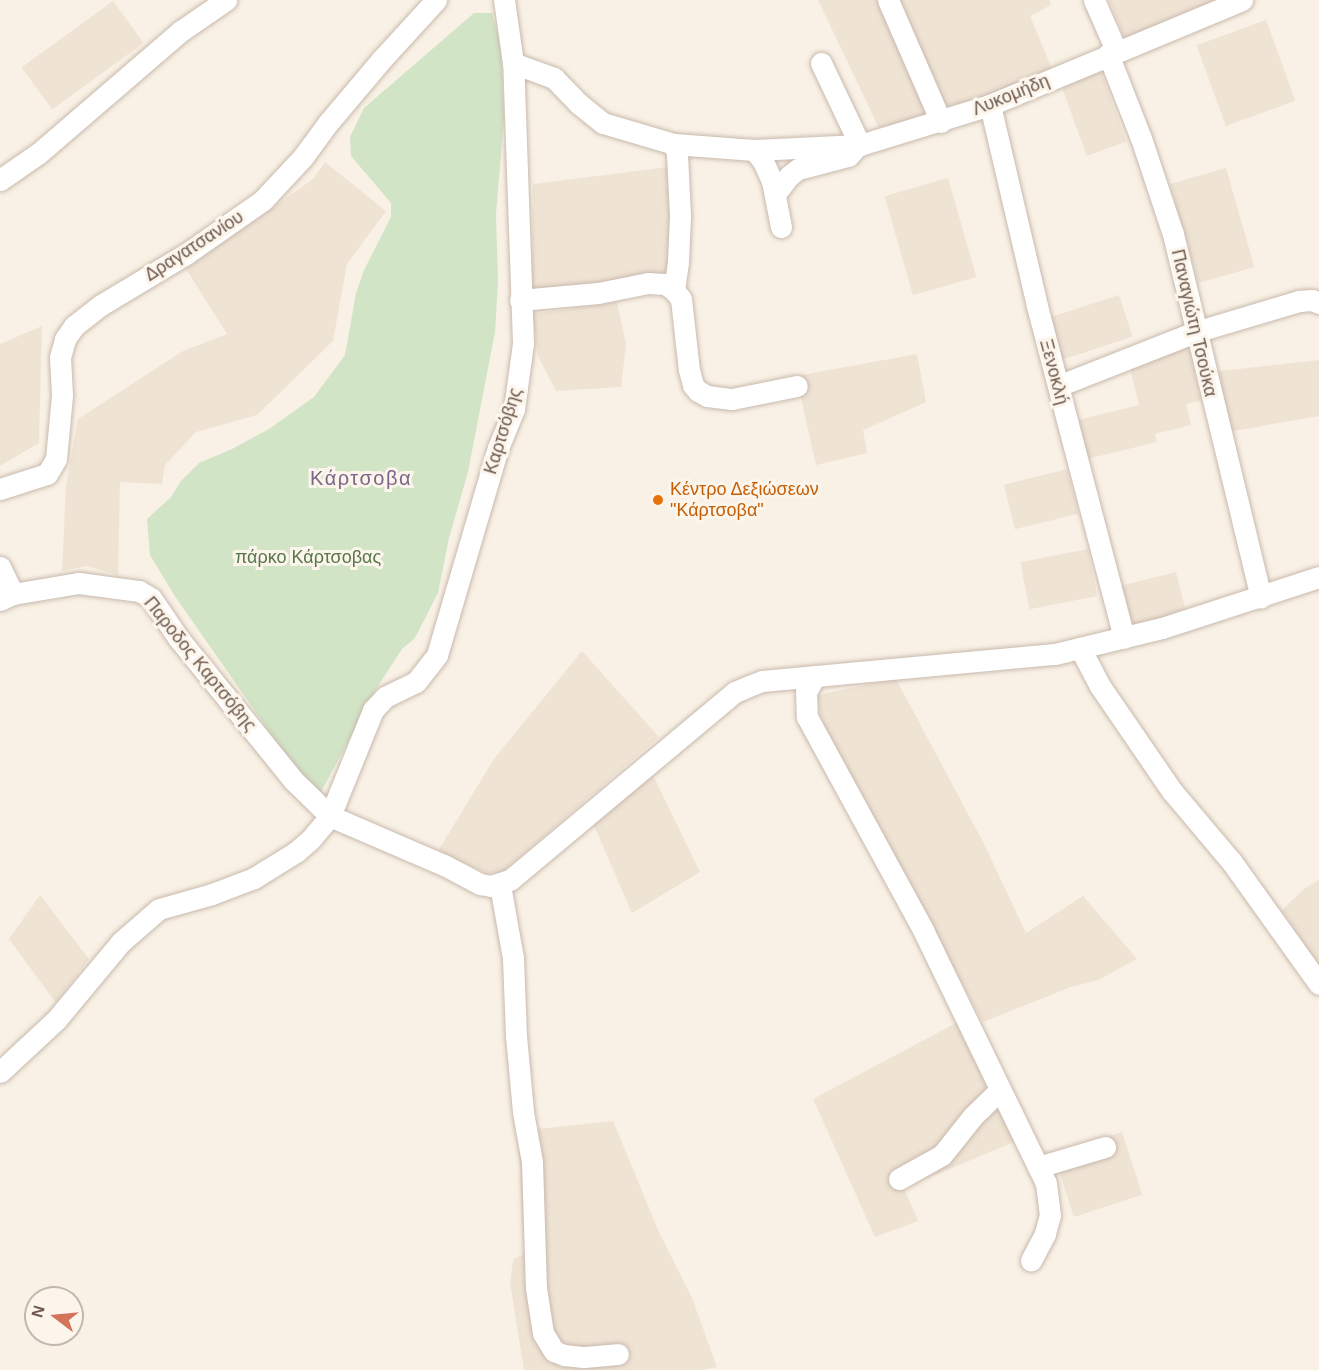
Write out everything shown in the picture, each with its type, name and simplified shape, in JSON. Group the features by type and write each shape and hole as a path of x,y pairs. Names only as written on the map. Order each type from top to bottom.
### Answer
{"street":[{"path":"0,180 39,153 181,31 226,0"},
{"name":"Δραγατσανίου","path":"0,489 47,474 56,459 62,395 60,357 65,339 74,326 101,305 186,254 263,200 303,157 328,123 382,59 436,0"},
{"name":"Καρτσόβης","path":"330,816 373,710 385,698 416,682 437,655 498,448 514,409 523,344 513,63 504,0"},
{"path":"888,0 941,122"},
{"name":"Παναγιώτη Τσούκα","path":"1094,0 1173,234 1261,598"},
{"name":"Λυκομήδη","path":"860,145 941,122 990,105 1112,52 1242,0"},
{"path":"513,63 554,78 578,103 603,123 674,144 754,150 860,145"},
{"path":"821,63 860,145"},
{"name":"Ξενοκλή","path":"990,105 1058,386 1124,638"},
{"path":"674,144 678,154 680,216 674,290"},
{"path":"776,193 789,176 798,170 848,156 860,145"},
{"path":"754,150 763,161 776,193 781,227"},
{"path":"520,300 598,293 648,283 665,284 681,299 690,370 693,385 698,391 707,396 732,399 797,386"},
{"path":"1058,386 1195,332 1299,301 1312,300 1319,303"},
{"path":"0,567 7,597"},
{"path":"0,1072 56,1020 121,942 159,909 212,894 254,878 296,852 330,816 444,865 480,884 500,885 518,873 735,692 762,681 1054,654 1124,638 1261,598 1319,577"},
{"name":"Παροδος Καρτσόβης","path":"7,597 79,583 124,587 139,591 151,598 179,639 293,780 330,816"},
{"path":"1080,648 1100,686 1172,791 1231,861 1319,984"},
{"path":"815,676 806,692 807,717 923,930 1046,1182 1050,1215 1045,1234 1031,1260"},
{"path":"500,885 513,958 516,1036 523,1112 532,1162 536,1288 543,1333 554,1351 564,1355 584,1357 618,1354"},
{"path":"899,1179 942,1155 974,1116 1000,1090"},
{"path":"1038,1167 1105,1147"}],"shaded area":[{"path":"818,0 1049,0 1051,5 1030,16 1057,81 879,128"},
{"path":"1109,0 1225,0 1128,46"},
{"path":"113,1 144,43 52,109 22,67"},
{"path":"1266,20 1295,101 1226,126 1196,45"},
{"path":"1101,72 1126,142 1087,156 1062,86"},
{"path":"325,162 386,211 347,264 333,341 257,415 196,432 165,465 162,484 120,482 118,575 86,566 62,571 66,486 78,419 183,351 227,334 186,269 313,179"},
{"path":"684,165 683,276 532,292 533,184"},
{"path":"1226,168 1254,267 1199,283 1170,184"},
{"path":"948,178 976,277 913,295 885,196"},
{"path":"1119,295 1133,337 1059,361 1046,319"},
{"path":"617,302 626,344 621,387 556,391 538,356 533,314"},
{"path":"42,326 39,443 0,466 0,344"},
{"path":"1188,346 1201,400 1186,404 1191,425 1155,434 1157,442 1083,460 1074,421 1139,405 1128,360"},
{"path":"917,354 926,402 863,430 867,453 816,465 796,376"},
{"path":"1319,360 1319,416 1228,432 1212,372"},
{"path":"1067,469 1078,514 1015,529 1004,485"},
{"path":"1088,549 1097,596 1029,609 1020,562"},
{"path":"1176,572 1186,612 1127,627 1117,587"},
{"path":"582,651 659,737 501,873 487,873 438,851 494,759"},
{"path":"896,679 983,842 1026,933 1083,896 1137,959 1098,980 1071,987 983,1022 826,732 816,697"},
{"path":"651,771 700,872 632,913 592,821"},
{"path":"1319,880 1319,965 1282,910 1305,888"},
{"path":"40,895 89,959 56,1003 9,939"},
{"path":"960,1021 1014,1142 904,1188 918,1221 875,1237 813,1099"},
{"path":"613,1121 659,1232 692,1298 717,1367 700,1370 524,1370 510,1283 513,1259 524,1254 518,1131"},
{"path":"1122,1132 1142,1195 1074,1217 1054,1154"}],"green space":[{"name":"πάρκο Κάρτσοβας","path":"474,13 492,13 501,46 504,118 496,214 498,281 495,332 468,472 449,538 438,593 415,638 402,649 378,686 321,792 301,777 174,595 150,555 147,519 171,497 181,481 199,463 232,449 269,429 314,397 345,355 356,293 364,270 391,217 391,203 351,156 350,137 364,108"}],"place":[{"name":"Κέντρο Δεξιώσεων \"Κάρτσοβα\"","path":"658,500"}],"district":[{"name":"Κάρτσοβα","path":"361,478"}]}
